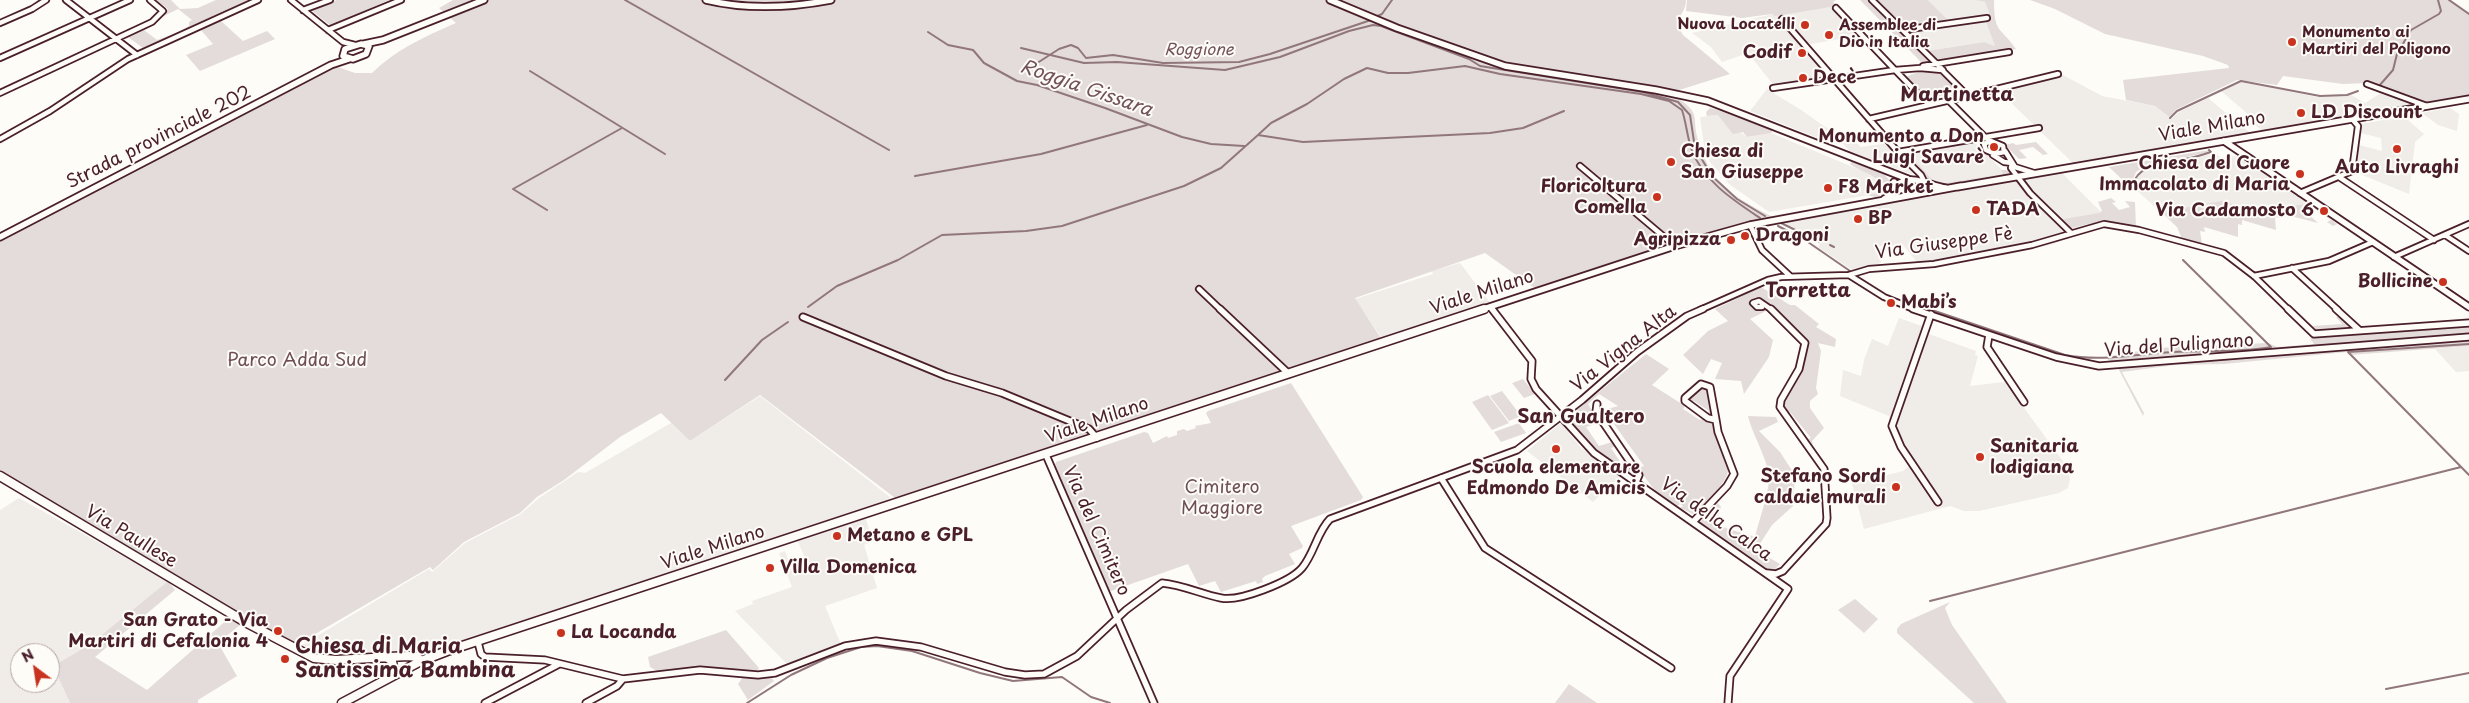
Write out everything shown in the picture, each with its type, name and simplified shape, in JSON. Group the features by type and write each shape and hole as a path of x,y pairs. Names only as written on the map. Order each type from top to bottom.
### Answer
{"street":[{"path":"0,23 32,9 46,0"},
{"path":"66,0 137,55"},
{"path":"0,58 130,0"},
{"path":"0,93 152,22 163,11 150,0"},
{"path":"0,139 50,111 137,55 258,0"},
{"path":"291,0 343,42 346,49"},
{"path":"303,10 330,0"},
{"path":"328,30 401,0"},
{"name":"Strada provinciale 202","path":"331,65 342,56 346,49 357,44 383,40 484,0"},
{"path":"706,0 731,6 766,8 803,6 831,0"},
{"path":"1330,0 1505,66 1624,84 1687,96 1717,104 1910,180 1917,174 1915,169"},
{"path":"1872,0 1968,96"},
{"path":"1836,8 1929,105"},
{"path":"1904,30 1987,18"},
{"path":"1782,19 1898,152 1923,177 1928,190 1922,194"},
{"name":"Strada provinciale 202","path":"0,237 331,65 360,57 383,40"},
{"path":"343,42 357,44"},
{"path":"364,44 369,46 369,50"},
{"path":"1773,88 1917,68 2009,52"},
{"path":"342,56 349,59"},
{"path":"1929,65 1932,63 1930,58"},
{"path":"1917,68 1943,71"},
{"path":"1869,119 2058,74"},
{"path":"2367,84 2428,106"},
{"name":"Viale Milano","path":"342,703 421,661 1675,246 1750,225 1961,186 2469,99"},
{"path":"1948,100 1987,139 2001,144 2012,163 2019,169 2035,174"},
{"path":"2300,193 2339,178 2353,170 2358,126 2353,120"},
{"path":"1898,152 1987,139 2039,128"},
{"path":"1987,139 1983,146 1988,152 2004,162 2012,163"},
{"path":"2239,139 2237,143 2246,156"},
{"path":"2224,141 2469,309"},
{"path":"1988,152 1999,154 2005,151"},
{"path":"2012,163 2010,167 2030,193 2071,233"},
{"path":"1580,166 1675,246"},
{"path":"1876,168 1890,176 1902,193 1913,196"},
{"path":"2339,178 2434,240"},
{"name":"Viale Milano","path":"1874,203 1891,196 1896,187 1910,180 1941,188 1961,186"},
{"name":"Via Giuseppe Fè","path":"1790,276 1849,275 1869,269 1908,267 1994,254 2101,224 2139,230 2221,251 2254,276 2314,334 2359,330"},
{"path":"2394,257 2469,224"},
{"path":"1750,225 1762,250 1790,276"},
{"path":"2445,235 2469,251"},
{"path":"2254,276 2329,261 2373,242"},
{"path":"2292,268 2359,330 2469,323"},
{"name":"Via del Pulignano","path":"1849,275 1875,292 1931,314 1989,335 2075,362 2099,366 2469,337"},
{"name":"Via Vigna Alta","path":"1118,619 1153,588 1162,583 1175,584 1223,598 1240,596 1278,584 1296,575 1306,562 1325,524 1330,519 1517,450 1571,408 1637,352 1696,311 1768,280 1790,276"},
{"path":"1199,289 1289,374"},
{"path":"1762,304 1769,307 1805,343 1798,370 1781,400 1780,407 1824,468 1827,518 1826,524 1783,571 1776,574 1764,572"},
{"name":"Via della Calca","path":"1490,307 1531,359 1532,383 1591,450 1788,589 1730,676 1728,703"},
{"path":"1931,314 1892,426 1901,447 1938,502"},
{"path":"803,317 946,376 1022,401 1089,429 1097,438"},
{"path":"1989,335 1987,348 2024,402"},
{"path":"1693,522 1733,478 1732,464 1719,435 1710,388 1702,384 1685,398 1685,401 1708,418 1716,420"},
{"path":"1550,404 1559,409 1571,408"},
{"path":"1597,404 1594,408 1596,412 1639,475 1636,482"},
{"name":"Via del Cimitero","path":"1046,455 1154,703"},
{"name":"Via Paullese","path":"0,476 247,623 314,658 336,660 413,656 421,661"},
{"path":"1441,478 1485,548 1671,668"},
{"path":"478,642 481,654 485,657 545,660 623,679 700,670 765,675 845,646 865,642 909,644 1014,674 1044,674 1054,671 1070,661 1118,619"},
{"path":"386,657 392,662 394,675"},
{"path":"485,703 560,663"},
{"path":"586,703 617,686 623,679"}],"shaded area":[{"path":"1928,0 1975,0 1985,2 1991,18 1986,22 1995,46 1984,42 1921,52 1899,29 1949,21"},
{"path":"1831,7 1859,36 1804,45 1835,79 1776,88 1748,53 1722,62 1711,47 1692,33 1773,14"},
{"path":"2063,75 2102,96 2155,106 2171,119 2179,112 2208,98 2254,136 2076,166 2041,132 2044,131 2039,125 2034,125 1999,91"},
{"path":"2242,82 2317,97 2351,95 2365,103 2384,91 2457,96 2463,99 2266,134 2244,116 2249,115 2221,91"},
{"path":"1767,89 1841,138 1849,136 1861,147 1889,143 1899,153 1972,140 2002,170 2008,170 2012,174 1947,187 1926,183 1916,172 1911,174 1851,152 1843,144 1828,142 1750,111"},
{"path":"2450,108 2459,114 2457,131 2438,125 2422,113"},
{"path":"1718,115 1747,137 1771,133 1865,172 1880,182 1880,193 1769,212 1729,184 1710,162 1704,145 1700,117"},
{"path":"2406,116 2424,134 2415,142 2409,194 2355,172 2359,145 2382,151 2381,138 2360,133 2361,124"},
{"path":"2215,153 2220,157 2245,156 2314,203 2177,227 2132,186 2136,176 2146,168"},
{"path":"2059,170 2117,228 2101,227 2053,244 2006,255 1922,268 1903,245 1878,246 1881,263 1852,270 1818,247 1821,241 1786,224 1783,219"},
{"path":"1460,263 1491,304 1383,340 1355,299 1433,274 1432,271"},
{"path":"1899,318 1930,329 1929,334 1976,351 1975,355 1978,356 1970,386 2005,382 2068,468 2070,479 2068,488 2059,493 1979,511 1964,511 1950,506 1864,529 1852,484 1903,471 1909,466 1889,431 1889,416 1840,396 1843,370 1861,376 1864,360 1872,339 1888,346"},
{"path":"2469,346 2469,371 2456,372 2435,349"},
{"path":"760,396 890,497 879,512 865,517 873,541 864,545 877,588 825,606 842,647 790,667 735,611 753,604 752,601 792,587 779,553 785,551 794,576 810,570 796,537 421,659 324,659 297,648 429,569 432,572 465,543 521,514 539,498 578,472 585,473 671,423 690,441"},
{"path":"1561,423 1581,448 1620,477 1593,502 1527,451"},
{"path":"19,498 168,581 89,645 60,662 60,643 10,643 10,693 60,693 60,681 70,703 0,703 0,510"}],"green space":[{"path":"156,0 171,0 180,9 198,8 216,0 250,0 180,31 189,26 189,22 192,20 178,9 164,16 168,9"},
{"path":"337,0 389,0 331,26 311,10"},
{"name":"Parco Adda Sud","path":"453,0 1686,0 1678,24 1683,35 1730,74 1676,91 1674,96 1693,112 1702,152 1719,183 1742,200 1775,218 1714,232 1536,289 1485,253 1355,298 1382,340 899,501 760,395 690,441 661,413 620,437 564,480 537,497 520,513 464,542 433,570 430,567 298,644 239,615 0,472 0,240 335,66 355,73 372,73 401,50 456,23 439,8"},
{"path":"1687,0 1836,0 1833,2 1837,6 1775,16 1772,14 1742,18 1686,11"},
{"path":"1860,0 1870,0 1927,58 1929,63 1922,63"},
{"path":"1875,0 1928,0 1949,21 1904,28"},
{"path":"1975,0 1994,0 1995,19 1999,29 2016,49 1938,61 1927,51 1984,42 1995,46 1986,22 1991,18 1985,2"},
{"path":"2030,0 2451,0 2469,13 2469,96 2422,104 2367,83 2343,84 2283,76 2277,85 2237,80 2177,109 2169,117 2155,106 2126,100 2123,80 2229,68 2228,65 2203,56 2105,34 2055,9"},
{"path":"221,21 243,41 267,31 275,39 200,71 186,55 213,44 200,29"},
{"path":"149,26 144,30 157,40 173,34 143,48 128,37"},
{"path":"1920,71 1940,71 1958,90 1943,96 1925,97 1906,77"},
{"path":"1710,108 1738,115 1805,141 1773,130 1771,133 1747,137 1743,132 1733,134 1718,115 1707,116 1706,112"},
{"path":"2036,142 2048,154 2043,155 2033,147 2019,150 2027,158 2019,159 2005,145 2013,143 2016,145"},
{"path":"2209,150 2210,152 2145,166 2136,172 2130,187 2109,167"},
{"path":"1908,153 1934,182 1940,184 2003,174 2001,170 2006,170 2012,174 1943,185 1930,181"},
{"path":"1852,161 1879,170 1889,179 1891,191 1876,197 1866,195 1880,193 1880,182 1873,176 1850,164"},
{"path":"2111,198 2116,202 2112,203 2119,210 2130,207 2125,201 2135,202 2136,227 2099,222 2070,228 2059,220 2099,213 2102,211 2098,202"},
{"path":"2227,200 2243,215 2310,203 2337,224 2333,226 2327,222 2331,220 2312,207 2303,209 2318,223 2279,213 2280,218 2275,217 2276,230 2242,220 2242,225 2238,224 2238,237 2204,227 2205,232 2200,231 2202,244 2182,239 2177,227 2162,212"},
{"path":"1761,287 1790,305 1795,305 1819,324 1816,327 1836,339 1835,347 1818,343 1821,351 1816,388 1818,394 1810,401 1810,408 1824,428 1812,441 1813,445 1808,439 1811,438 1790,412 1786,413 1783,404 1800,376 1810,343 1772,306 1761,299 1755,299 1750,302 1756,309 1768,310 1750,319 1773,340 1769,357 1744,394 1741,381 1715,379 1722,363 1711,359 1703,374 1683,355 1708,331 1728,321 1715,309"},
{"path":"2336,317 2341,317 2353,329 2317,331 2311,326 2342,324"},
{"path":"2469,327 2469,346 2350,355 2347,352 2224,364 2175,365 2122,372 2144,413 2143,416 2118,368 2105,357 2156,348 2268,343 2277,347 2314,344 2310,338"},
{"path":"1646,354 1669,369 1652,385 1685,406 1683,409 1700,420 1702,418 1713,424 1716,436 1727,460 1727,475 1722,484 1693,514 1680,508 1683,506 1680,504 1677,506 1656,492 1638,468 1644,466 1604,410 1618,406 1599,394 1588,404 1599,423 1586,427 1599,446 1612,442 1616,446 1611,448 1623,466 1628,465 1633,472 1631,474 1593,447 1568,417"},
{"path":"1523,379 1535,394 1524,398 1512,383"},
{"name":"Cimitero Maggiore","path":"1291,383 1363,497 1361,500 1291,526 1303,546 1289,554 1295,564 1265,576 1262,579 1263,582 1257,584 1256,581 1221,592 1215,581 1199,586 1188,564 1111,591 1108,590 1055,465 1056,462 1144,432 1148,433 1153,443 1167,436 1168,438 1177,435 1177,431 1184,429 1187,431 1196,428 1195,426 1211,423 1206,413 1208,411"},
{"path":"1702,386 1708,389 1712,415 1707,414 1709,411 1694,401 1691,404 1688,400"},
{"path":"1502,391 1521,416 1509,421 1490,396"},
{"path":"1488,395 1509,423 1492,430 1472,402"},
{"path":"1748,416 1776,417 1778,422 1759,431 1780,452 1795,475 1793,506 1772,525 1756,550 1780,564 1774,570 1766,568 1700,522 1718,503 1721,507 1716,525 1755,537 1765,501 1769,473"},
{"path":"1519,423 1526,433 1501,442 1494,432"},
{"path":"168,581 175,590 95,657 147,690 229,618 240,625 218,643 237,676 198,700 198,703 70,703 60,681 60,662 89,645"},
{"path":"1855,599 1878,619 1864,633 1838,610"},
{"path":"1950,602 1945,608 1952,625 2007,703 1974,703 1897,633 1897,629 1901,624"},
{"path":"726,630 759,668 757,671 714,668 657,671 650,667 648,657"},
{"path":"743,677 771,677 774,681 748,700 738,684"},
{"path":"1569,684 1597,703 1555,703"}],"waterway":[{"path":"625,0 889,150"},
{"name":"Roggione","path":"1375,17 1382,14 1392,0"},
{"path":"2379,86 2393,70 2397,54 2411,30 2439,14 2441,11 2438,0"},
{"path":"2449,0 2469,14"},
{"name":"Roggione","path":"1050,55 1071,45 1078,48 1086,58 1113,55 1163,63 1239,62 1270,54 1371,20"},
{"path":"1050,55 1084,63 1117,62 1225,70 1280,57 1349,31 1373,25 1381,26 1469,59 1480,66 1643,92 1678,102 1690,115 1695,148 1712,176 1737,199 1765,216"},
{"name":"Roggia Gissara","path":"928,32 948,45 973,50 984,63 1017,81 1037,85 1105,108 1182,137 1211,144 1244,146"},
{"path":"1021,48 1050,55"},
{"name":"Roggione","path":"1031,67 1050,55"},
{"path":"1258,135 1271,123 1307,104 1344,79 1367,68 1388,73 1408,73 1465,66 1500,74 1641,94 1669,101 1682,110 1691,148 1703,170 1720,188 1760,218"},
{"path":"530,71 665,154"},
{"path":"2170,118 2177,111 2241,81 2320,96 2347,95 2358,91"},
{"path":"1258,135 1303,142 1490,133 1523,128 1564,111"},
{"path":"915,176 1041,154 1147,125"},
{"path":"547,210 513,189 622,128"},
{"path":"808,307 837,286 898,260 942,235 1026,231 1062,226 1184,186 1221,168 1258,135"},
{"path":"2131,187 2140,173 2152,166 2211,152 2209,150"},
{"path":"1779,222 1820,242"},
{"path":"1778,226 1805,240 1850,271"},
{"path":"1830,245 1834,247"},
{"path":"1920,306 2065,355 2079,357 2105,358 2172,352 2246,350 2271,347 2183,260"},
{"path":"725,380 762,340 788,322"},
{"path":"2469,344 2348,352 2469,475"},
{"path":"1930,601 2461,467"},
{"path":"747,703 791,675 827,658 861,647 877,646 912,651 980,673 1013,681 1062,677 1091,697 1110,703"},
{"path":"2386,689 2469,673"}],"place":[{"name":"Nuova Locatelli","path":"1805,25"},
{"name":"Assemblee di Dio in Italia","path":"1829,35"},
{"name":"Monumento ai Martiri del Poligono","path":"2292,42"},
{"name":"Codif","path":"1802,53"},
{"name":"Decè","path":"1803,78"},
{"name":"LD Discount","path":"2301,113"},
{"name":"Monumento a Don Luigi Savarè","path":"1994,147"},
{"name":"Auto Livraghi","path":"2397,149"},
{"name":"Chiesa di San Giuseppe","path":"1671,162"},
{"name":"Chiesa del Cuore Immacolato di Maria","path":"2300,174"},
{"name":"F8 Market","path":"1828,188"},
{"name":"Floricoltura Comella","path":"1657,197"},
{"name":"TADA","path":"1976,210"},
{"name":"Via Cadamosto 6","path":"2324,211"},
{"name":"BP","path":"1858,219"},
{"name":"Dragoni","path":"1745,236"},
{"name":"Agripizza","path":"1731,240"},
{"name":"Bollicine","path":"2443,282"},
{"name":"Mabi’s","path":"1891,303"},
{"name":"Scuola elementare Edmondo De Amicis","path":"1556,449"},
{"name":"Sanitaria lodigiana","path":"1980,457"},
{"name":"Stefano Sordi caldaie murali","path":"1896,487"},
{"name":"Metano e GPL","path":"837,536"},
{"name":"Villa Domenica","path":"770,568"},
{"name":"San Grato - Via Martiri di Cefalonia 4","path":"278,631"},
{"name":"La Locanda","path":"561,633"},
{"name":"Chiesa di Maria Santissima Bambina","path":"285,659"}],"district":[{"name":"Martinetta","path":"1957,95"},
{"name":"Torretta","path":"1808,291"},
{"name":"San Gualtero","path":"1581,418"}]}
